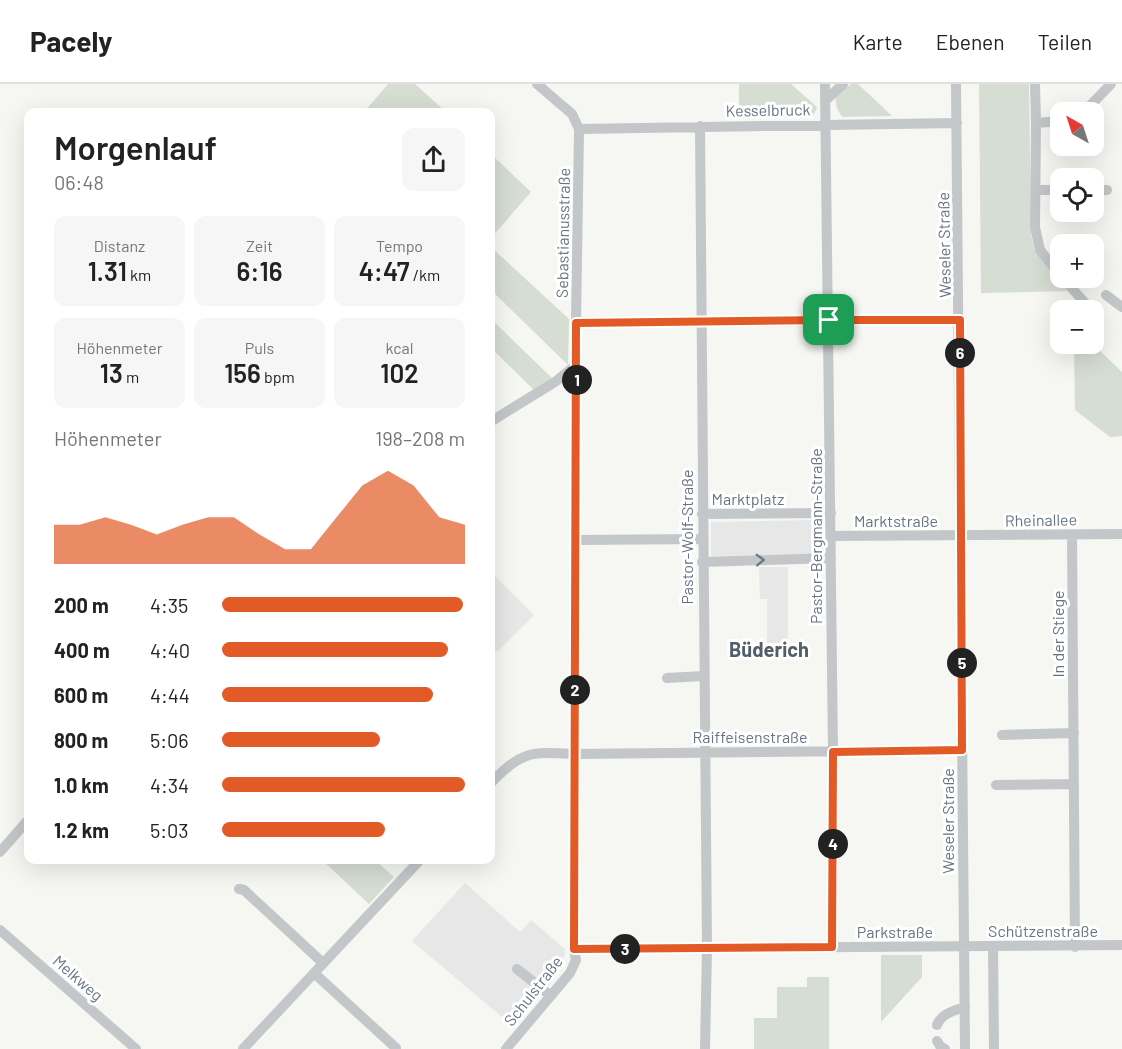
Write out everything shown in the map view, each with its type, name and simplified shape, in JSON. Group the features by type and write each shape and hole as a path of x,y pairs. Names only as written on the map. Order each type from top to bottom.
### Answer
{"street":[{"path":"537,84 572,114 579,129"},
{"name":"Pastor-Bergmann-Straße","path":"825,84 827,99 833,752 832,947"},
{"path":"827,99 843,84"},
{"name":"Weseler Straße","path":"956,84 965,1049"},
{"path":"1035,84 1035,227 1040,250 1050,262"},
{"path":"1094,102 1111,84"},
{"path":"1036,123 1050,122"},
{"name":"Kesselbruck","path":"579,129 957,123"},
{"name":"Pastor-Wolf-Straße","path":"700,126 705,1049"},
{"name":"Sebastianusstraße","path":"574,949 576,323 579,129"},
{"path":"1036,190 1050,190"},
{"path":"1073,288 1083,300"},
{"path":"1106,295 1122,307"},
{"path":"576,323 960,320"},
{"path":"495,419 546,388 577,364"},
{"name":"Marktplatz","path":"702,514 831,513"},
{"name":"Rheinallee","path":"961,536 1122,534"},
{"name":"In der Stiege","path":"1072,535 1075,947"},
{"name":"Marktstraße","path":"831,536 961,536"},
{"path":"576,540 702,539"},
{"path":"702,562 831,558"},
{"path":"667,678 703,676"},
{"path":"1002,735 1074,733"},
{"name":"Raiffeisenstraße","path":"495,780 519,758 536,753 962,750"},
{"path":"996,785 1074,784"},
{"path":"0,852 24,825"},
{"path":"243,1049 416,864"},
{"path":"239,889 244,890 323,963"},
{"name":"Melkweg","path":"0,930 136,1049"},
{"name":"Schützenstraße","path":"964,946 1122,945"},
{"name":"Parkstraße","path":"574,949 964,946"},
{"path":"993,946 994,1049"},
{"name":"Schulstraße","path":"506,1049 570,973 576,960 574,949"},
{"path":"517,969 550,996"},
{"path":"314,973 396,1048"},
{"path":"937,1025 940,1018 946,1014 965,1007"}],"shaded area":[{"path":"388,84 415,84 442,108 367,108"},
{"path":"739,84 791,84 817,107 814,114 808,118 743,118 739,115"},
{"path":"851,84 858,84 892,116 843,117 836,106 836,99 839,92"},
{"path":"979,84 1029,84 1031,233 1034,249 1050,268 1050,288 1067,288 1070,291 981,293"},
{"path":"495,158 531,192 495,233"},
{"path":"495,251 569,319 568,365 495,294"},
{"path":"495,323 553,379 535,391 495,352"},
{"path":"1074,354 1103,354 1122,372 1122,436 1110,437 1075,410"},
{"path":"820,520 820,554 711,556 711,522"},
{"path":"759,567 788,567 788,643 767,643 767,599 760,599"},
{"path":"495,576 534,615 497,652 495,650"},
{"path":"326,864 379,864 394,877 369,904"},
{"path":"465,883 520,932 531,920 565,949 564,958 554,979 515,1028 412,941"},
{"path":"881,955 922,955 922,977 881,1022"},
{"path":"807,977 829,977 829,1049 754,1049 754,1018 777,1018 777,987 807,987"}],"district":[{"name":"Büderich","path":"769,650"}],"route":[{"path":"829,320 960,320 962,750 833,752 832,947 574,949 576,323 829,320"}]}
